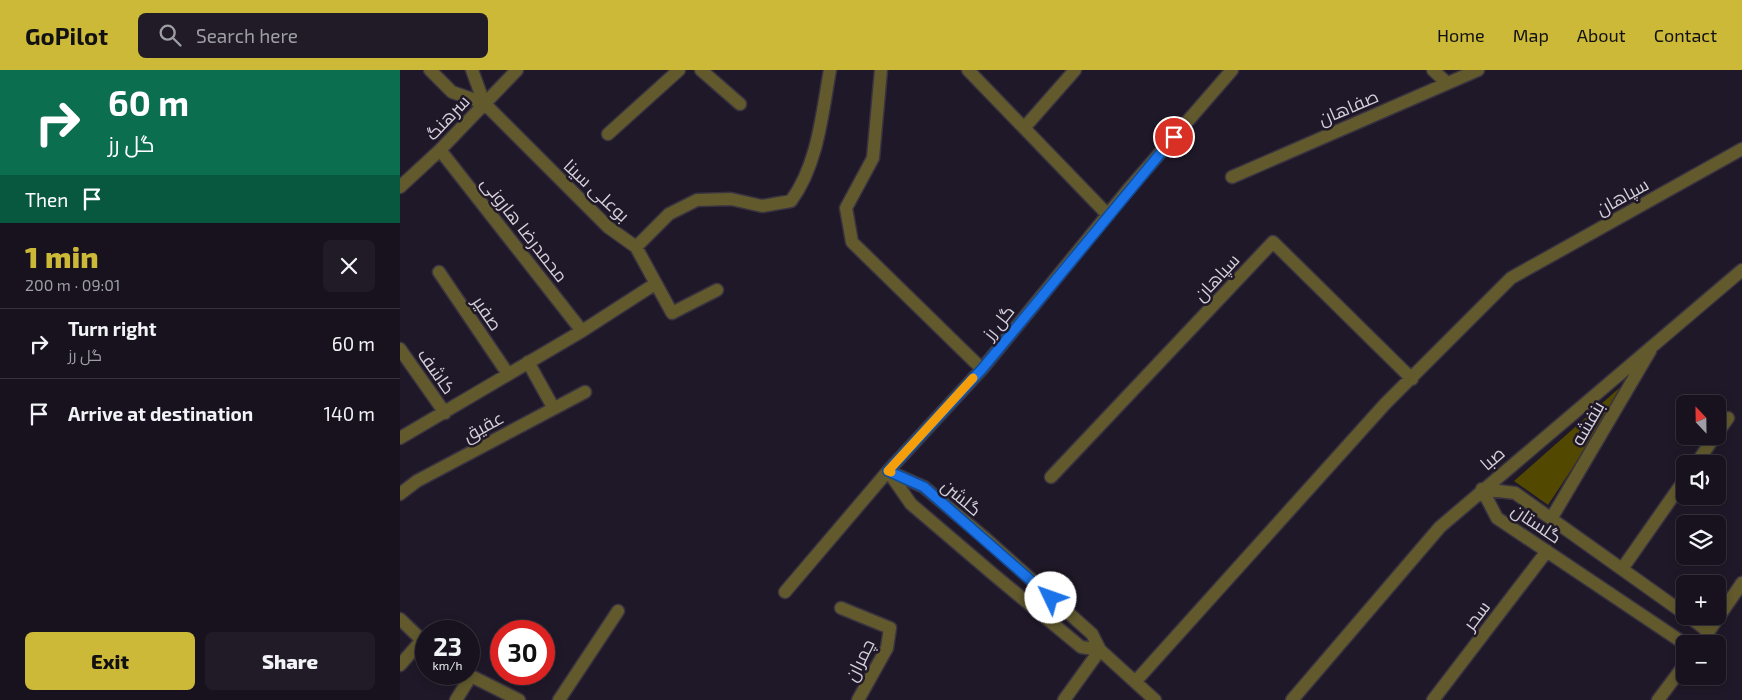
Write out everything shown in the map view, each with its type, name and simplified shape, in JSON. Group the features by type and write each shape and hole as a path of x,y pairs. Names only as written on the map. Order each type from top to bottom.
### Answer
{"street":[{"name":"بوعلی سینا","path":"430,70 452,92 484,103"},
{"name":"بوعلی سینا","path":"472,70 484,103 608,227 636,248 672,313 717,290"},
{"name":"سرهنگ","path":"400,187 440,150 517,70"},
{"path":"608,134 679,70"},
{"path":"700,70 740,104"},
{"path":"636,248 669,214 697,200 731,199 762,206 791,201 804,183 814,151 830,70"},
{"path":"881,70 873,158 846,208 852,242 982,369"},
{"path":"1024,128 1075,70"},
{"name":"گل رز","path":"785,592 888,471 982,369 1108,214 1232,70"},
{"path":"1433,70 1447,83"},
{"name":"صفاهان","path":"1232,176 1478,70"},
{"path":"970,71 1108,214"},
{"name":"سپاهان","path":"1135,682 1385,404 1511,278 1742,149"},
{"name":"محمدرضا هارونی","path":"440,150 582,330"},
{"name":"سپاهان","path":"1051,477 1273,242 1412,379"},
{"name":"صبا","path":"1292,700 1440,527 1482,489 1742,270"},
{"name":"صفیر","path":"439,272 508,374"},
{"path":"400,438 445,413 655,284"},
{"name":"بنفشه","path":"1551,519 1654,344"},
{"name":"کاشف","path":"400,349 445,413"},
{"path":"528,362 553,407"},
{"name":"عقیق","path":"400,494 417,481 553,407 585,392"},
{"name":"گلشن","path":"888,471 911,504 993,574 1081,647 1100,650"},
{"name":"گلشن","path":"888,471 924,487 984,538 1092,634 1100,650 1155,700"},
{"name":"گلستان","path":"1482,489 1515,493 1676,608"},
{"name":"گلستان","path":"1482,489 1497,518 1676,638"},
{"path":"1622,569 1676,492"},
{"name":"سحر","path":"1433,700 1547,551"},
{"path":"1707,635 1742,583"},
{"name":"چمران","path":"841,608 890,628 887,648 858,700"},
{"path":"559,700 618,611"},
{"path":"400,619 415,633"},
{"name":"گلستان","path":"1700,625 1709,632"},
{"path":"1064,700 1100,650"},
{"path":"400,665 415,651"},
{"path":"1658,700 1676,676"},
{"path":"480,680 519,700"},
{"path":"456,700 464,685"}],"shaded area":[{"path":"1634,375 1548,505 1514,481"}],"slow traffic":[{"path":"891,472 888,471 973,378"}],"route":[{"path":"1051,598 924,487 888,471 982,369 1127,191 1174,137"}]}
